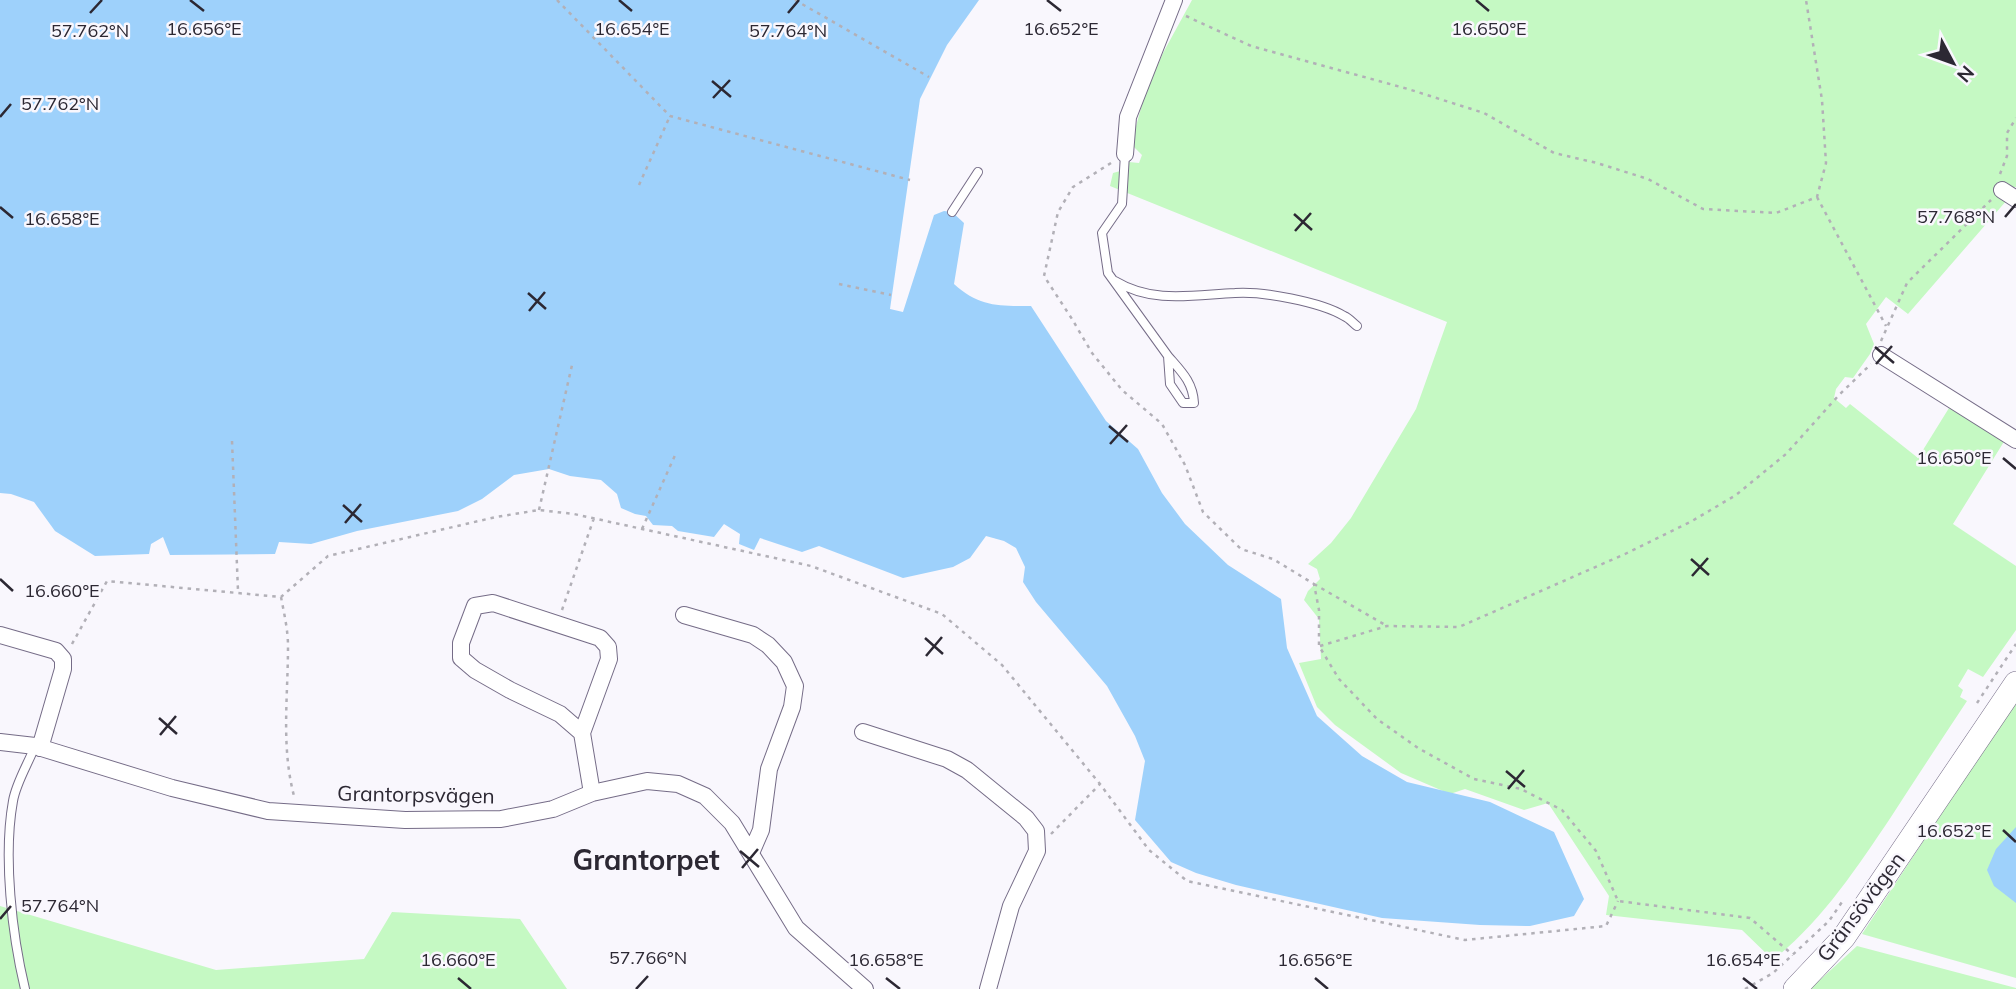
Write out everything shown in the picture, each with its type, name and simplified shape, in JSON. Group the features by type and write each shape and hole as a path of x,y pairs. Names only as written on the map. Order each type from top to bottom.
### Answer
{"street":[{"path":"1125,154 1128,117 1173,5"},
{"path":"2002,190 2016,200"},
{"path":"1881,355 2016,439"},
{"path":"582,733 560,714 510,690 475,670 461,658 461,643 475,606 493,603 600,638 608,647 609,659 582,733 592,793"},
{"path":"684,615 753,635 768,645 784,662 794,686 792,707 769,769 761,830 751,853"},
{"path":"0,635 56,651 63,659 63,669 38,747"},
{"name":"Gränsövägen","path":"1795,989 1844,937 2016,683"},
{"path":"863,732 947,759 967,770 1026,818 1036,831 1037,851 1011,906 988,989"},
{"name":"Grantorpsvägen","path":"0,742 38,747 172,788 268,811 405,820 502,818 553,809 592,793 647,781 677,784 705,796 732,823 796,928 865,989"}],"lane":[{"path":"1125,154 1122,204 1102,233 1108,274 1187,378 1194,391 1194,403 1183,402 1170,384 1168,356"},
{"path":"952,212 978,172"},
{"path":"1112,279 1126,288 1167,298 1237,292 1301,300 1344,316 1357,326"},
{"path":"25,989 19,962 9,844 13,799 38,747"}],"path":[{"path":"558,0 670,116 910,180"},
{"path":"795,0 929,77"},
{"path":"1806,0 1822,100 1826,163 1817,197 1886,326"},
{"path":"1173,5 1251,46 1484,113 1554,153 1648,179 1703,209 1776,213 1817,197"},
{"path":"639,185 670,116"},
{"path":"1319,646 1387,626 1459,627 1625,554 1692,521 1736,495 1786,454 1881,355 1880,338 1907,283 2002,190 1999,178 2007,156 2007,133 2016,118"},
{"path":"1125,154 1073,187 1058,212 1044,276 1091,353 1122,390 1162,424 1185,465 1203,512 1241,549 1273,559 1387,626"},
{"path":"839,284 891,295"},
{"path":"539,510 572,365"},
{"path":"232,441 239,593"},
{"path":"642,529 677,453"},
{"path":"63,659 107,580 281,597 328,556 496,517 539,510 594,518 811,566 942,614 1002,666 1100,784 1149,850 1187,881 1465,940 1606,926 1618,901 1596,851 1562,810 1521,789 1474,779 1418,748 1377,719 1339,679 1319,646 1320,610 1314,584"},
{"path":"559,624 594,518"},
{"path":"281,597 288,642 285,736 289,776 298,813"},
{"path":"1978,702 2016,644"},
{"path":"1036,837 1050,835 1100,784"},
{"path":"1745,989 1773,973 1793,955 1829,920 1845,898"},
{"path":"1618,901 1750,918 1793,955"}],"green space":[{"path":"1192,0 2016,0 2016,187 2009,187 2007,200 1908,314 1886,297 1866,324 1874,344 1870,354 1853,378 1845,377 1836,389 1834,398 1846,408 1850,404 1918,458 1949,408 2005,440 1953,524 2016,566 2016,630 1983,677 1968,669 1958,686 1963,690 1960,697 1967,701 1891,817 1823,911 1773,960 1742,930 1606,915 1609,896 1548,803 1524,810 1465,789 1450,794 1401,773 1335,725 1317,707 1299,663 1321,659 1319,619 1304,600 1308,591 1320,579 1317,569 1308,564 1331,543 1351,518 1416,409 1447,322 1110,186 1113,173 1124,170 1129,162 1139,163 1142,155 1131,144 1145,94 1163,53"},
{"path":"2016,701 2016,978 1862,934"},
{"path":"0,906 216,970 364,959 392,912 520,919 567,989 0,989"},
{"path":"1857,946 2016,988 2016,989 1810,989"}],"water":[{"path":"0,0 979,0 947,45 920,99 890,309 903,312 934,215 944,211 952,212 964,223 954,284 972,297 990,304 1031,306 1106,421 1138,449 1162,493 1185,524 1228,565 1281,599 1287,648 1317,716 1362,756 1407,782 1490,802 1554,832 1584,899 1574,916 1530,926 1382,918 1236,885 1171,862 1135,820 1145,761 1135,736 1107,686 1036,602 1023,582 1025,567 1016,548 986,536 970,558 953,567 903,578 819,546 802,552 760,538 754,550 739,544 740,534 724,524 714,537 678,531 672,526 653,525 646,516 621,508 617,494 601,480 570,476 549,469 514,475 482,499 458,511 357,531 311,544 279,542 275,554 170,555 163,537 151,544 149,554 95,556 55,531 34,502 0,493"},
{"path":"2016,827 2016,903 1994,886 1987,870 1996,849"}],"district":[{"name":"Grantorpet","path":"646,860"}]}
